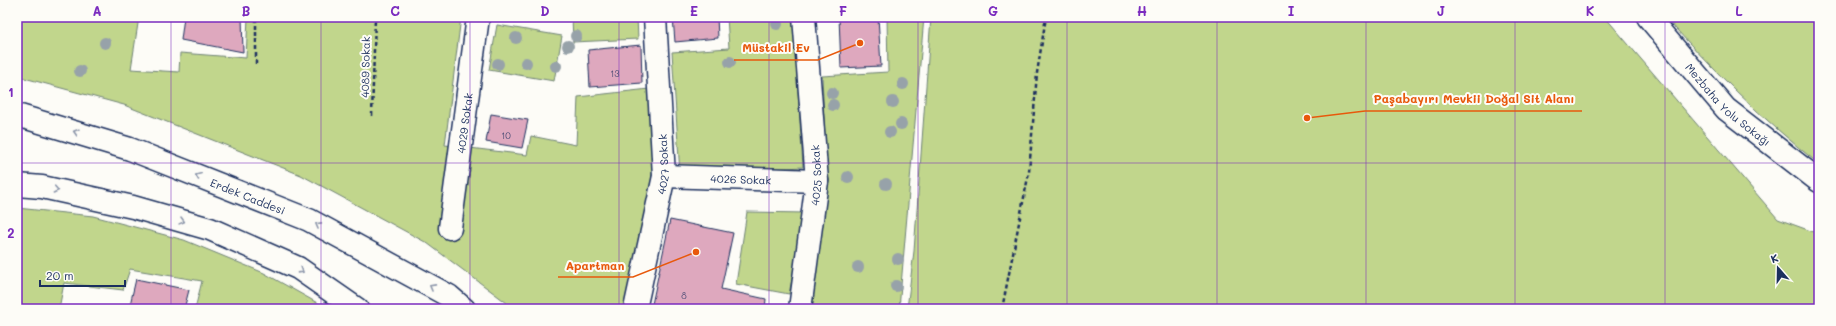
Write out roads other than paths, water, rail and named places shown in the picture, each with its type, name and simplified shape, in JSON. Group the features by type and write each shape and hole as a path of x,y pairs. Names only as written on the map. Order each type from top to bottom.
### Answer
{"main road":[{"name":"4029 Sokak","path":"450,228 478,17"},
{"name":"4027 Sokak","path":"635,309 664,176 655,17"},
{"name":"4025 Sokak","path":"800,309 818,181 804,17"},
{"name":"Mezbaha Yolu Sokağı","path":"1648,17 1726,110 1819,181"},
{"name":"Erdek Caddesi","path":"17,115 130,149 309,220 450,296 464,309"},
{"name":"4026 Sokak","path":"664,176 818,181"},
{"path":"17,185 42,187 133,207 210,229 298,268 357,309"}],"place":[{"name":"Müstakil Ev","path":"860,43"},
{"name":"Paşabayırı Mevkii Doğal Sit Alanı","path":"1307,118"},
{"name":"Apartman","path":"696,252"}]}
